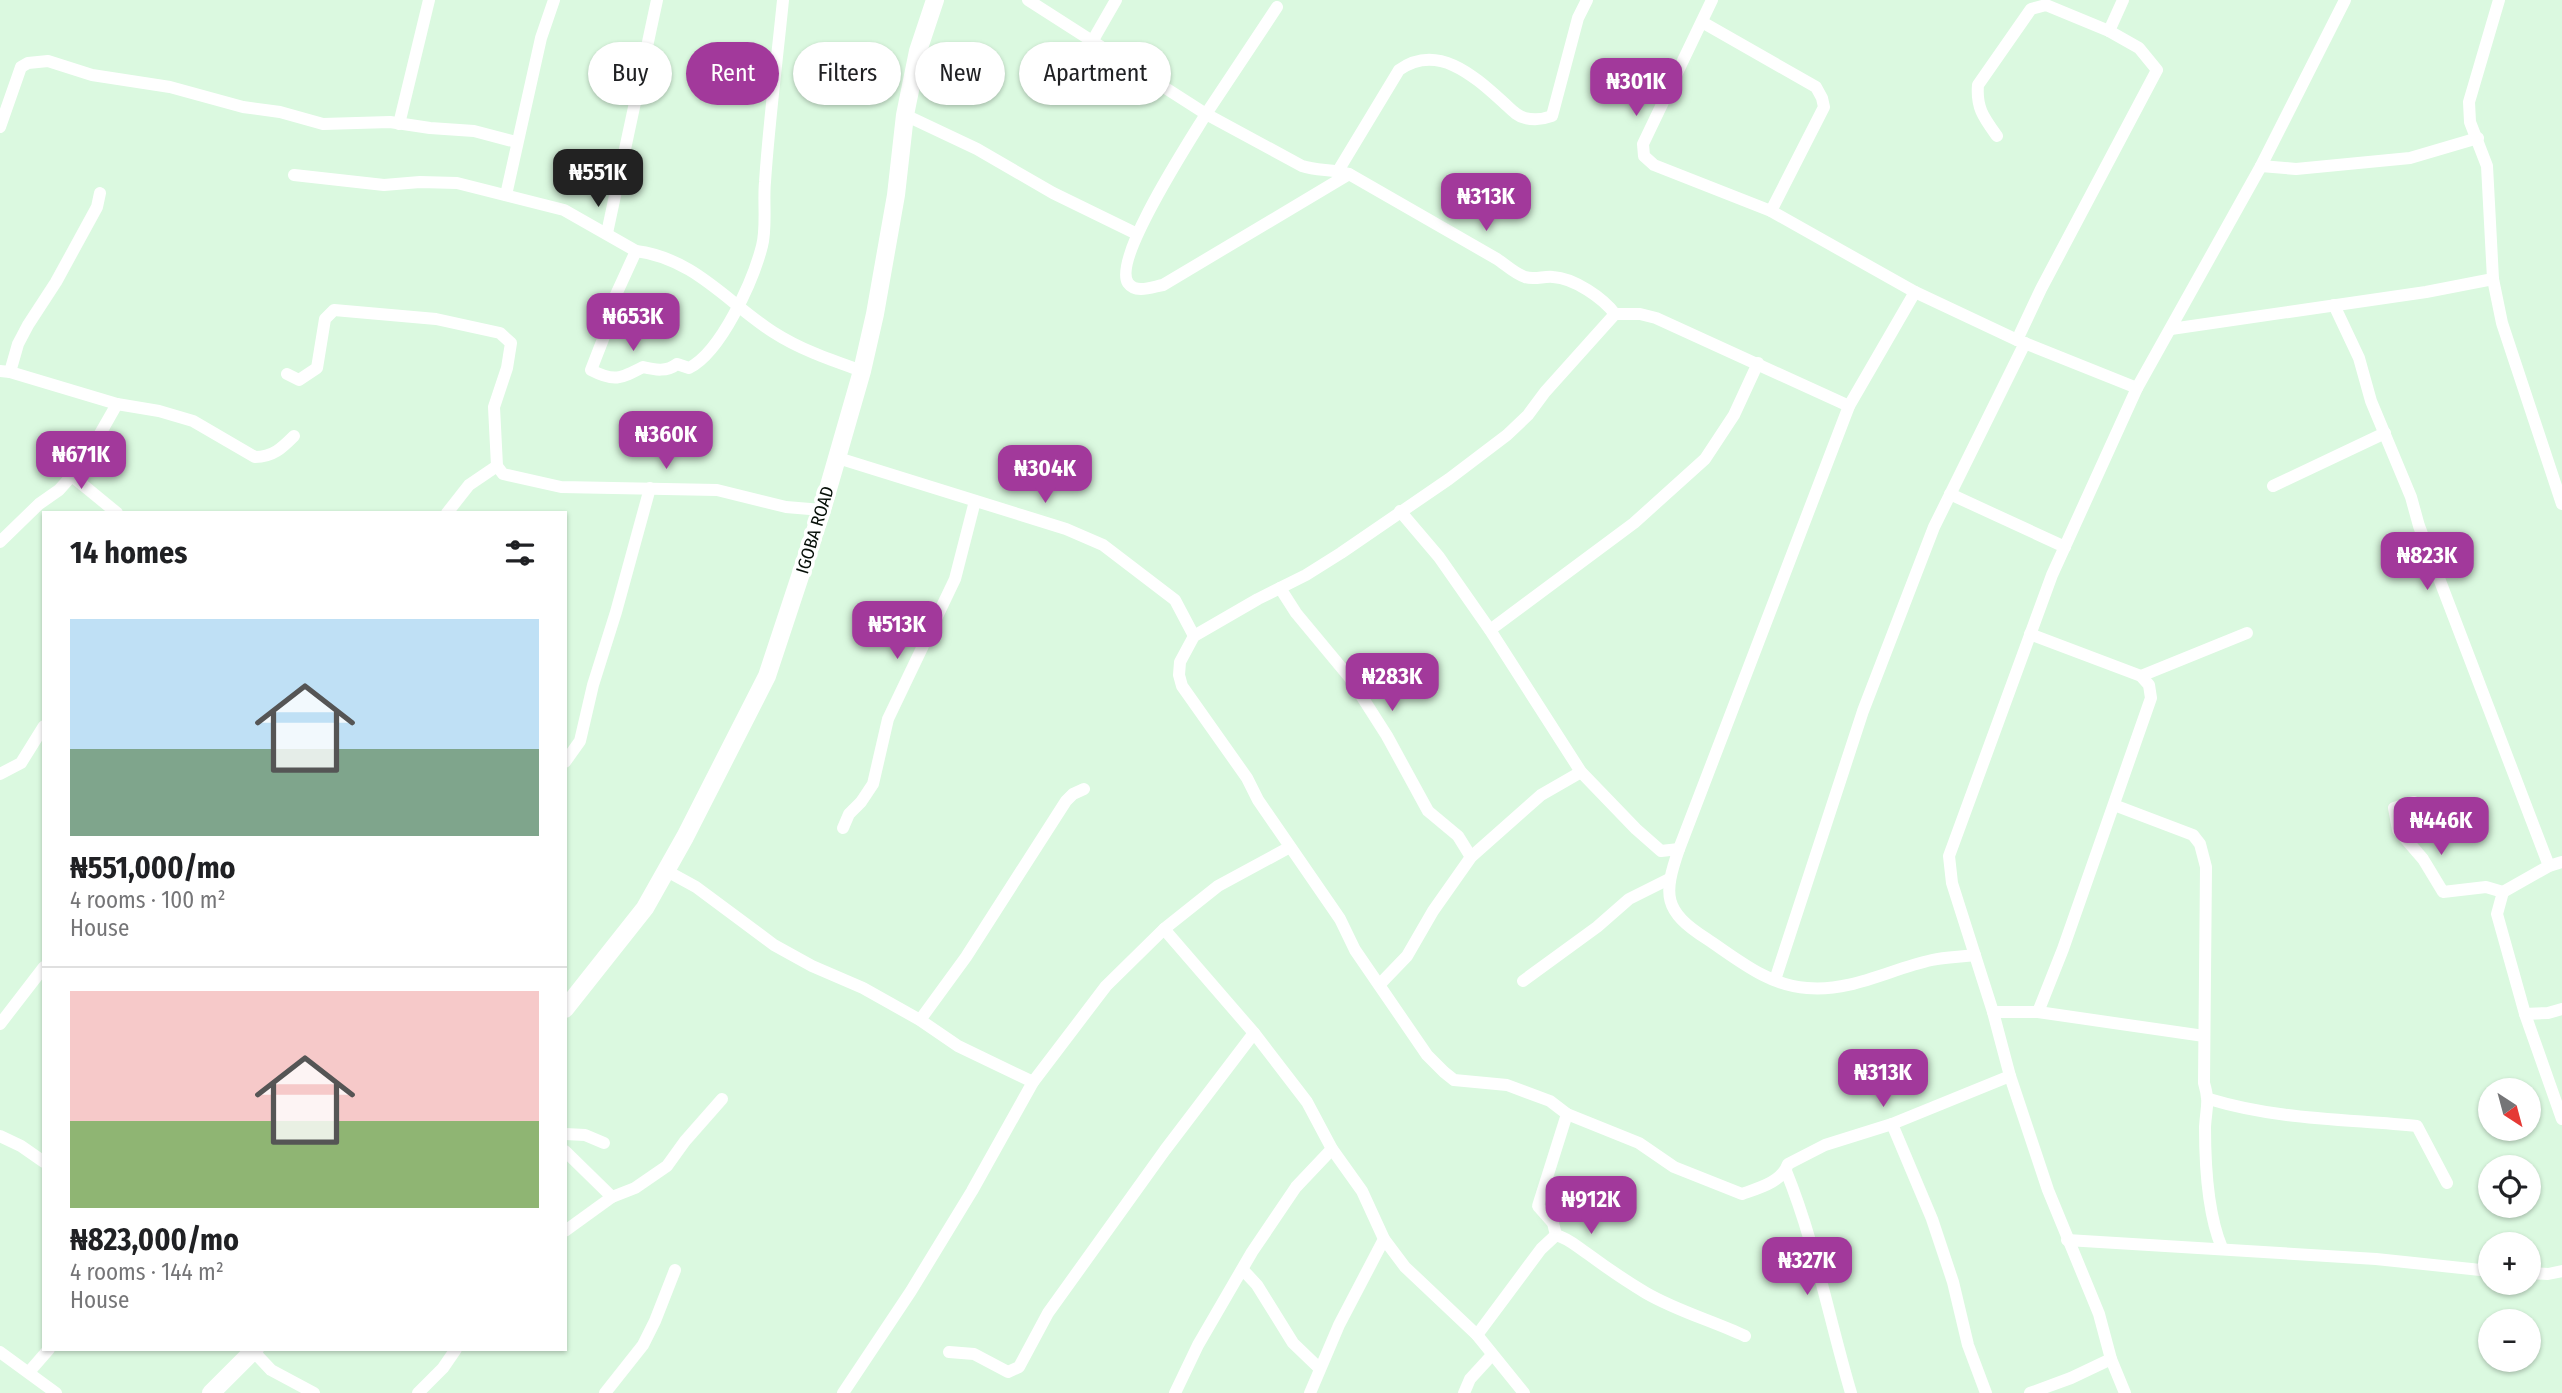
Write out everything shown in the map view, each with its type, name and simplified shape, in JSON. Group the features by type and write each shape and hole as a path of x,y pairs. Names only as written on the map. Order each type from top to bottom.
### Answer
{"street":[{"path":"399,124 429,0"},
{"path":"506,195 541,38 554,0"},
{"path":"607,233 657,0"},
{"path":"636,251 614,299 605,334 591,370 609,379 643,367 656,370 672,368 677,364 689,368 706,358 739,306 762,245 765,182 782,0"},
{"name":"IGOBA ROAD","path":"568,1002 645,908 685,837 767,676 822,510 862,371 896,195 905,115 918,51 935,0"},
{"path":"1028,0 1206,114 1302,166 1313,170 1325,168 1344,173 1497,258 1520,275 1528,278 1564,279 1600,299 1615,314 1640,314 1656,318 1850,406"},
{"path":"1093,40 1116,0"},
{"path":"1277,7 1206,114 1136,234 1125,268 1126,281 1139,289 1163,285 1344,173 1399,70 1410,62 1439,60 1451,64 1471,73 1524,118 1544,119 1552,116 1577,18 1587,0"},
{"path":"1712,0 1643,144 1644,156 1654,164 1771,211 1915,292 2021,342 2137,388"},
{"path":"2109,31 2123,0"},
{"path":"2125,1393 2111,1359 2099,1314 2067,1240 2010,1076 1993,1012 1952,883 1948,856 2065,547 2137,388 2261,166 2345,0"},
{"path":"2499,0 2469,102 2470,122 2487,166 2493,279 2502,323 2562,504"},
{"path":"1775,980 1863,711 1934,527 2021,342 2041,289 2157,69 2139,48 2109,31 2046,5 2031,9 1978,85 1976,100 1979,112 1997,136"},
{"path":"1702,22 1816,87 1822,98 1824,107 1771,211"},
{"path":"0,127 21,67 28,62 39,61 59,64 92,75 170,87 243,107 280,112 323,124 373,121 474,131 516,142"},
{"path":"905,115 977,149 1053,193 1136,234"},
{"path":"2261,166 2296,169 2410,158 2478,138"},
{"path":"294,176 384,185 457,183 564,209 636,251 673,261 721,290 773,332 807,351 862,371"},
{"path":"100,193 97,206 56,282 27,325 5,372 117,404 159,411 194,421 255,457 266,457 274,453 295,436"},
{"path":"2171,329 2426,292 2493,279"},
{"path":"1915,292 1850,406 1679,849 1669,878 1668,894 1672,905 1693,930 1751,969 1775,980 1806,988 1840,987 1931,961 1975,955"},
{"path":"2334,305 2359,358 2371,401 2549,866"},
{"path":"287,374 299,380 317,368 325,318 334,310 436,318 500,333 511,344 507,368 494,407 497,466 503,474 561,487 598,490 717,490 786,507 822,510"},
{"path":"1615,314 1545,391 1528,415 1449,479 1306,575 1194,636 1180,662 1178,675 1182,686 1247,778 1258,800 1340,919 1355,950 1427,1055 1454,1080 1507,1085 1550,1101 1567,1114 1639,1143 1674,1167 1742,1194 1769,1184 1786,1171 1788,1164 1811,1151 1892,1124 2010,1076"},
{"path":"1490,630 1634,523 1705,459 1734,415 1758,363"},
{"path":"0,542 14,526 59,490 84,462 117,404"},
{"path":"2273,486 2385,433"},
{"path":"838,458 1066,529 1103,545 1175,600 1194,636"},
{"path":"449,511 469,485 497,466"},
{"path":"72,476 115,511"},
{"path":"567,759 580,741 593,685 650,488"},
{"path":"1950,494 2065,547"},
{"path":"843,828 849,814 861,802 873,783 888,719 955,579 975,501"},
{"path":"1400,511 1439,557 1490,630 1581,772 1661,851 1679,849"},
{"path":"1280,588 1296,612 1350,678 1387,736 1428,811 1458,836 1471,857"},
{"path":"2141,676 2247,633"},
{"path":"2030,634 2141,676 2149,685 2151,698 2063,949 2038,1012"},
{"path":"0,774 21,763 42,729"},
{"path":"1380,984 1407,956 1433,911 1471,857 1541,795 1581,772"},
{"path":"920,1020 966,957 1066,802 1073,794 1084,789"},
{"path":"2414,802 2394,808 2398,830 2423,859 2443,892 2486,887 2503,892"},
{"path":"2114,805 2193,835 2200,844 2206,867 2204,1083 2209,1099 2205,1126 2215,1231 2222,1248"},
{"path":"843,1393 911,1291 972,1191 1033,1082 1106,986 1164,929 1218,886 1290,847"},
{"path":"2562,862 2549,866 2503,892 2497,914 2525,1014 2562,1119"},
{"path":"665,870 696,887 774,945 812,966 863,988 920,1020 958,1046 1033,1082"},
{"path":"1523,981 1597,927 1616,908 1669,878"},
{"path":"1164,929 1254,1033 1307,1102 1332,1149 1362,1191 1384,1239 1405,1267 1477,1335 1524,1393"},
{"path":"0,1024 42,970"},
{"path":"2525,1014 2562,1009"},
{"path":"1993,1012 2038,1012 2204,1036"},
{"path":"949,1352 974,1354 1008,1372 1019,1367 1056,1302 1165,1150 1254,1033"},
{"path":"567,1230 612,1198 635,1188 667,1166 722,1099"},
{"path":"2209,1099 2239,1108 2306,1119 2417,1126 2448,1183"},
{"path":"1556,1235 1553,1223 1538,1206 1567,1114"},
{"path":"1892,1124 1932,1219 1953,1282 1962,1326 1986,1393"},
{"path":"567,1135 586,1135 604,1143"},
{"path":"0,1136 42,1161"},
{"path":"1175,1393 1198,1345 1252,1252 1296,1187 1332,1149"},
{"path":"567,1153 612,1198"},
{"path":"1786,1171 1808,1228 1851,1393"},
{"path":"1769,1184 1794,1191"},
{"path":"1477,1335 1541,1249 1556,1235"},
{"path":"1556,1235 1576,1244 1622,1279 1650,1295 1745,1336"},
{"path":"1310,1393 1319,1368 1384,1239"},
{"path":"2067,1240 2376,1259 2478,1270"},
{"path":"605,1393 643,1345 675,1269"},
{"path":"1243,1270 1257,1285 1293,1343 1319,1368"},
{"path":"2541,1274 2562,1271"},
{"path":"29,1372 47,1351"},
{"path":"211,1393 253,1351"},
{"path":"255,1351 271,1370 314,1393"},
{"path":"418,1393 443,1368 455,1351"},
{"path":"0,1352 56,1393"},
{"path":"1464,1393 1470,1379 1492,1355"},
{"path":"2030,1393 2111,1359"}]}
